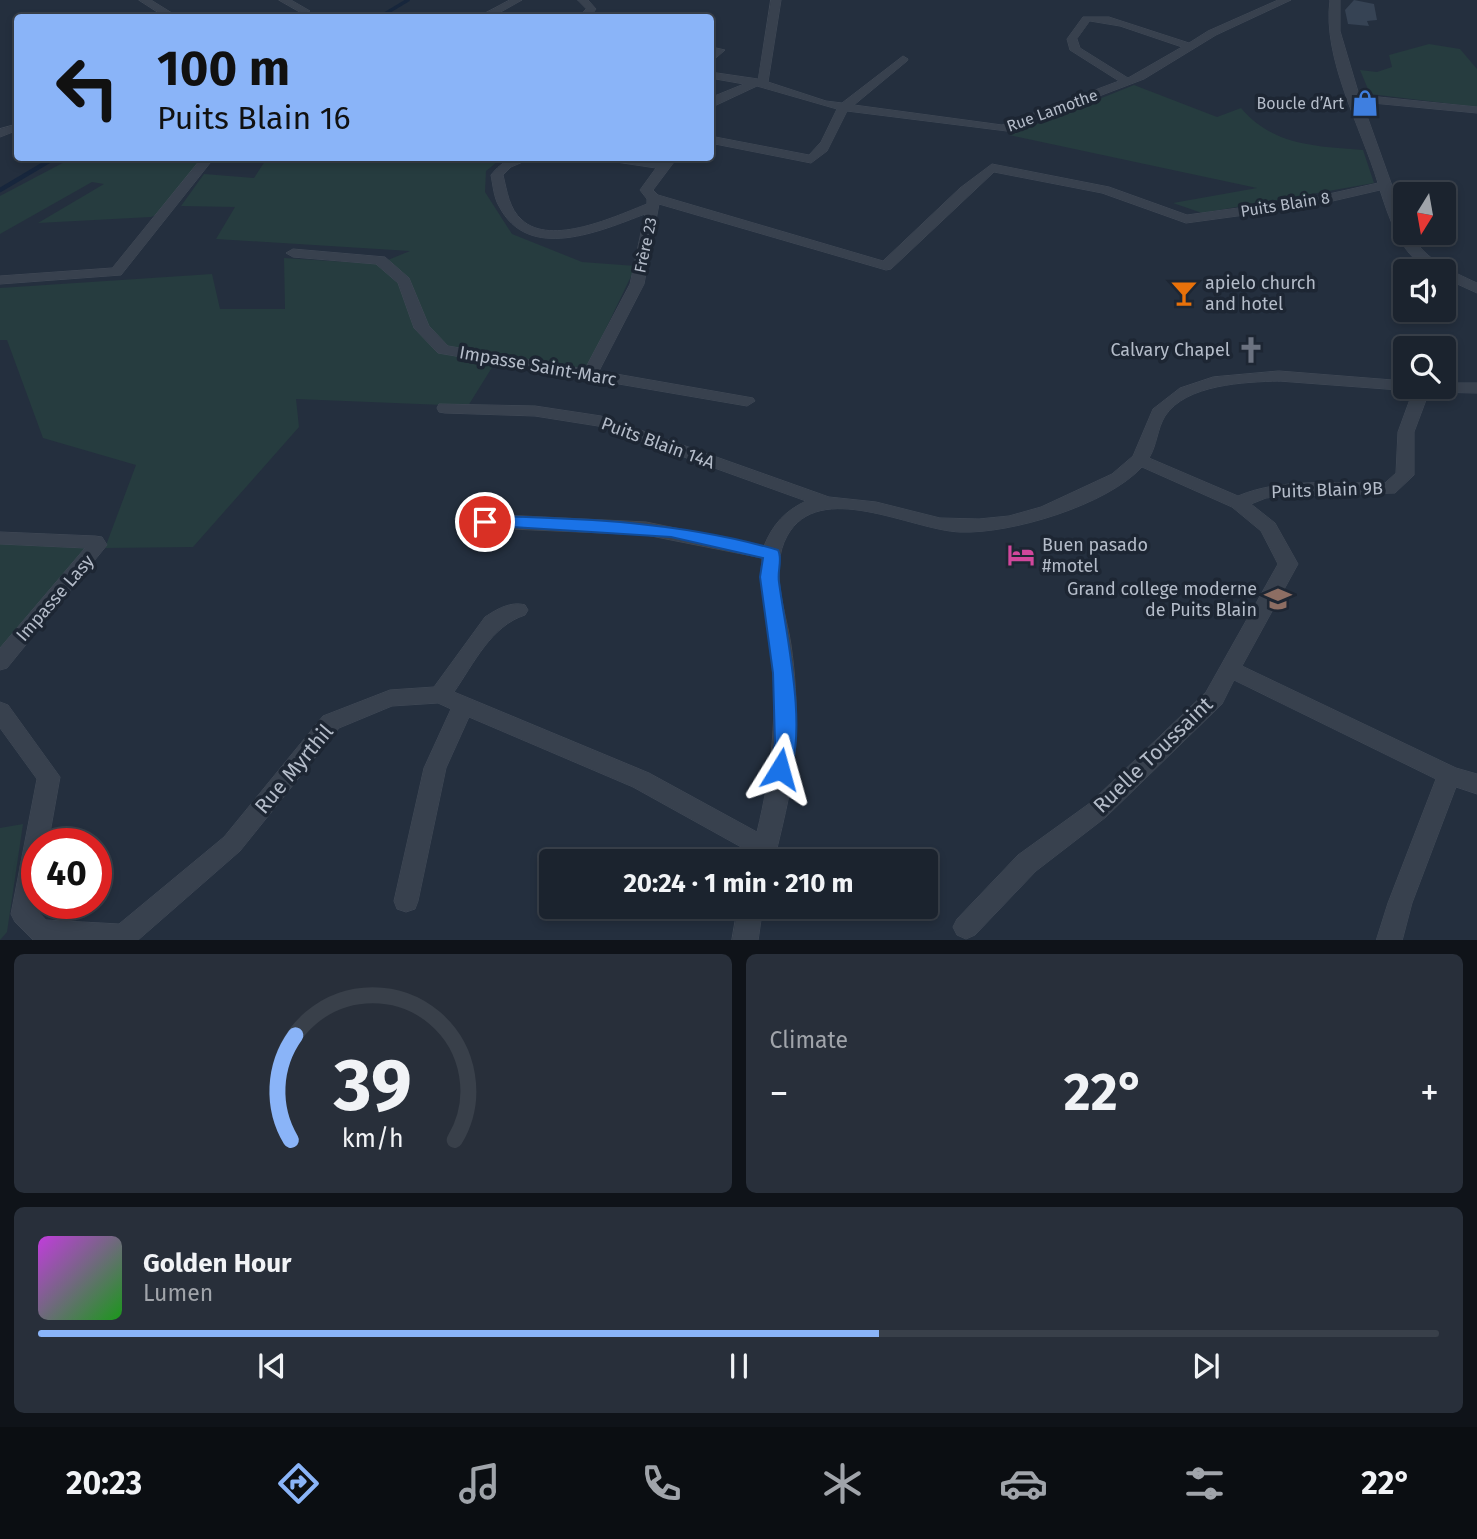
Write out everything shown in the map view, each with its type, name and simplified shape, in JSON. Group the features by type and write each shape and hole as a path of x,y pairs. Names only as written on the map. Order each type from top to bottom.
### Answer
{"street":[{"path":"144,0 168,14"},
{"path":"284,0 305,11"},
{"path":"489,14 517,0"},
{"path":"583,0 591,9 587,14"},
{"path":"714,103 734,91 763,80 776,0"},
{"path":"1262,0 1283,2"},
{"path":"1335,0 1333,10 1339,49 1354,97 1384,185 1409,243 1423,259"},
{"name":"Rue Lamothe","path":"714,76 760,83 844,107 1003,129 1128,82 1212,33 1283,2"},
{"path":"1128,82 1075,50 1072,38 1083,21 1091,17 1112,22 1191,47"},
{"path":"714,56 720,50"},
{"path":"714,140 811,159 829,140 836,116 844,107 903,59"},
{"path":"1354,97 1477,110"},
{"path":"0,280 116,272 206,161"},
{"path":"516,161 507,164 497,175 499,190 507,212 521,226 538,234 568,236 653,202"},
{"name":"Frère 23","path":"590,374 637,284 653,202 646,190 667,162"},
{"name":"Puits Blain 8","path":"653,202 886,266 944,213 962,191 992,168 1105,190 1186,219 1311,202 1384,185"},
{"name":"Impasse Saint-Marc","path":"293,253 380,260 404,281 422,328 443,350 747,401"},
{"path":"1456,279 1477,289"},
{"path":"1140,460 1151,427 1163,407 1192,388 1214,382 1265,378 1393,385"},
{"path":"1456,387 1477,387"},
{"name":"Puits Blain 9B","path":"1238,503 1263,492 1389,489 1397,485 1405,475 1406,432 1418,399"},
{"name":"Puits Blain 14A","path":"445,408 535,411 601,421 823,501 867,506 942,524 974,525 1016,521 1064,505 1101,488 1140,460"},
{"name":"Ruelle Toussaint","path":"966,927 1027,863 1098,810 1214,698 1288,564 1268,527 1238,503 1140,460"},
{"path":"765,849 786,743 781,648 769,577 772,554 780,532 797,513 823,501"},
{"path":"463,519 507,524 562,523 671,531 772,554"},
{"name":"Impasse Lasy","path":"0,538 95,542 98,545 0,662"},
{"path":"440,695 492,622 504,614 518,610"},
{"path":"1230,669 1449,775 1477,784"},
{"name":"Rue Myrthil","path":"35,936 123,936 232,844 331,722 390,698 440,695 547,737 641,780 756,849"},
{"path":"406,901 435,768 464,705"},
{"path":"0,711 49,777 24,903 24,914 35,936"},
{"path":"1390,940 1400,903 1449,775"},
{"path":"745,940 749,919"}],"green space":[{"path":"1429,44 1460,49 1477,69 1477,107 1370,94 1360,70 1377,72 1392,67 1389,55"},
{"path":"1134,85 1217,117 1241,108 1267,130 1297,142 1363,150 1374,183 1202,213 1173,203 1257,188 1009,135"},
{"path":"66,161 200,161 162,213 151,217 38,223 104,184 92,182 0,234 0,196"},
{"path":"265,161 498,161 486,171 485,192 512,234 582,262 636,266 585,372 496,361 468,406 296,399 299,427 193,547 105,548 136,465 43,438 7,340 0,340 0,288 212,274 220,309 285,309 284,258 378,264 410,251 216,239 235,207 181,206 204,174 254,178"},
{"path":"0,544 86,548 0,655"},
{"path":"23,824 7,932 0,940 0,828"}],"building":[{"path":"1354,0 1374,4 1377,20 1367,21 1369,26 1348,24 1345,10"}],"waterway":[{"path":"385,14 408,0"},
{"path":"0,190 49,161"}],"place":[{"name":"Boucle d’Art","path":"1365,103"},
{"name":"apielo church and hotel","path":"1184,293"},
{"name":"Calvary Chapel","path":"1251,350"},
{"name":"Buen pasado #motel","path":"1021,555"},
{"name":"Grand college moderne de Puits Blain","path":"1278,599"}],"route":[{"path":"485,522 562,523 671,531 772,554 769,577 781,648 786,743 780,769"}]}
